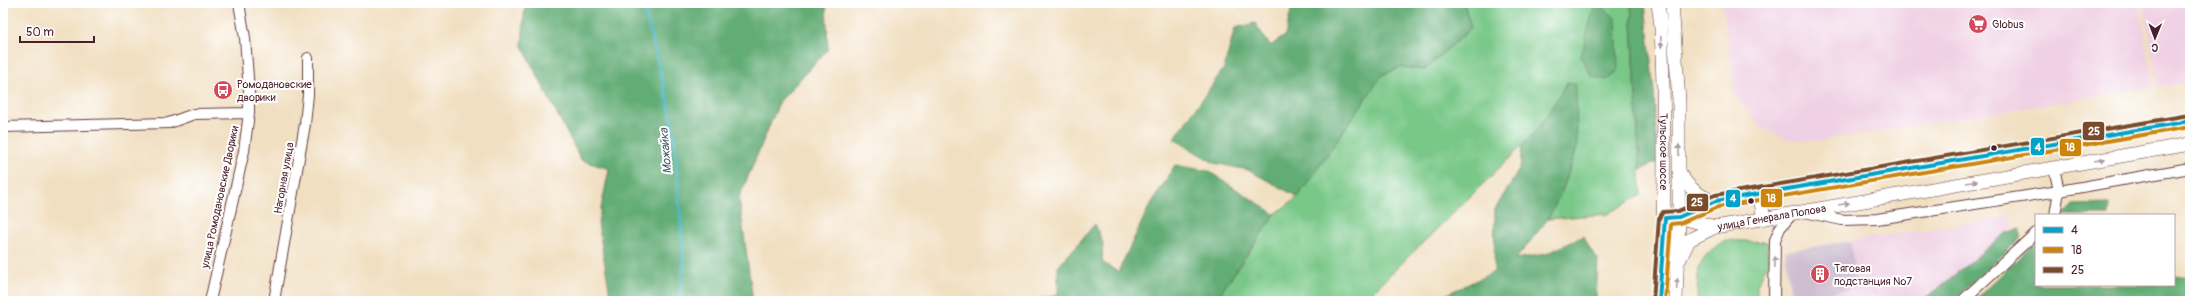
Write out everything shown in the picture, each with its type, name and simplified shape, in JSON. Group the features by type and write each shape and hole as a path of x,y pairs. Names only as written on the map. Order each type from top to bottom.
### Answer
{"main road":[{"name":"Тульское шоссе","path":"1658,3 1664,101 1665,218 1659,301"},
{"name":"Тульское шоссе","path":"1672,3 1679,101 1679,217 1676,301"},
{"name":"улица Генерала Попова","path":"1679,217 1714,202 2190,121"},
{"name":"улица Генерала Попова","path":"1679,217 1715,227 2190,144"},
{"path":"1679,172 1686,186 1700,196 1714,202"},
{"path":"1759,194 1764,218"},
{"path":"1665,218 1679,217"},
{"path":"1678,267 1681,253 1689,240 1715,227"}],"street":[{"name":"улица Ромодановские Дворики","path":"210,301 244,151 249,113 245,38 240,3"},
{"name":"Нагорная улица","path":"274,301 306,124 308,58"},
{"path":"3,127 169,123 194,114 249,113"},
{"path":"2054,168 2059,191 2055,214"},
{"path":"1774,301 1775,240 1780,228 1798,212 1842,220 1877,219 2059,191 2190,168"},
{"path":"1962,301 2035,234"}],"shaded area":[{"path":"1722,3 2139,3 2154,87 1817,141 1787,139 1761,127 1736,95"},
{"path":"2143,3 2190,3 2190,82 2158,87"},
{"path":"2013,216 2013,235 1933,301 1791,301 1791,299 1857,288 1850,241"},
{"path":"1850,241 1857,288 1791,299 1785,251"}],"green space":[{"path":"525,3 826,3 828,49 780,101 739,198 753,301 611,301 598,223 609,169 581,160 522,46"},
{"path":"1298,3 1464,3 1471,28 1424,70 1401,67 1382,75 1298,197 1248,170 1214,163 1174,139 1224,68 1235,28 1255,23 1270,46 1285,36 1292,6"},
{"path":"1464,3 1631,3 1641,195 1607,214 1548,219 1564,186 1577,147 1567,83 1539,128 1363,301 1215,301 1275,214 1298,197 1382,75 1401,67 1425,70 1471,28"},
{"path":"1595,3 1598,3 1616,19 1618,71 1607,80 1592,77 1581,57"},
{"path":"1631,3 1645,3 1654,92 1657,162 1640,170"},
{"path":"1567,83 1576,85 1577,147 1564,186 1548,219 1516,259 1546,254 1584,236 1590,249 1598,259 1596,301 1432,301 1494,272 1495,209 1520,168 1522,146 1539,128"},
{"path":"1175,165 1208,171 1275,214 1215,301 1031,301 1058,295 1058,267 1095,224 1103,243 1102,262 1118,272 1148,209"},
{"path":"2109,204 2108,214 2064,214 2073,205"},
{"path":"2020,228 2020,239 1952,301 1923,301 2004,234"},
{"path":"1725,240 1768,242 1768,264 1757,285 1757,301 1697,301 1698,272 1700,265 1708,253"},
{"path":"2035,242 2035,286 2175,286 2175,276 2189,278 2190,301 1974,301"}],"waterway":[{"name":"Можайка","path":"643,3 673,123 684,262 680,301"}],"transit line":[{"name":"25","path":"1653,301 1659,218 1663,212 1678,211 1715,195 2189,115"},
{"name":"4","path":"1659,301 1665,218 1679,217 1716,201 2190,121"},
{"name":"18","path":"1665,301 1671,224 1681,223 1718,207 2190,127"}],"place":[{"name":"Globus","path":"1978,24"},
{"name":"Ромодановские дворики","path":"223,90"},
{"name":"Тяговая подстанция №7","path":"1820,274"}]}
